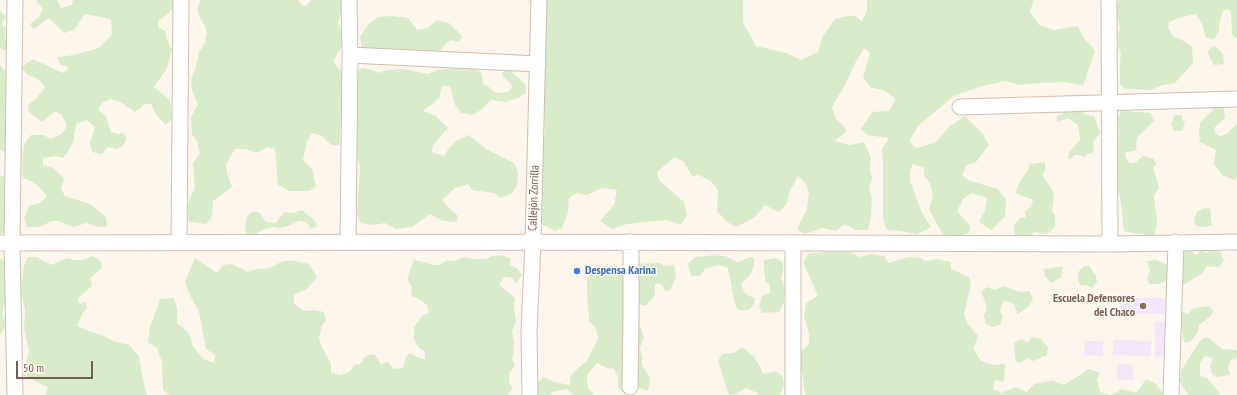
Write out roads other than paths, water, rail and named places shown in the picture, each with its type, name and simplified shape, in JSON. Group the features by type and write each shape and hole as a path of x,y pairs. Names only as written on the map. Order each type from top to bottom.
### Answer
{"street":[{"path":"15,0 6,243 15,395"},
{"path":"179,242 181,0"},
{"path":"348,242 350,55 349,0"},
{"name":"Callejón Zorrilla","path":"530,395 529,331 533,242 539,0"},
{"path":"1110,0 1110,244"},
{"path":"350,55 538,64"},
{"path":"960,108 1237,99"},
{"path":"6,243 631,242 1110,244 1237,242"},
{"path":"630,387 631,242"},
{"path":"1172,395 1176,242"},
{"path":"793,243 793,395"}],"place":[{"name":"Despensa Karina","path":"577,271"},
{"name":"Escuela Defensores del Chaco","path":"1143,306"}]}
